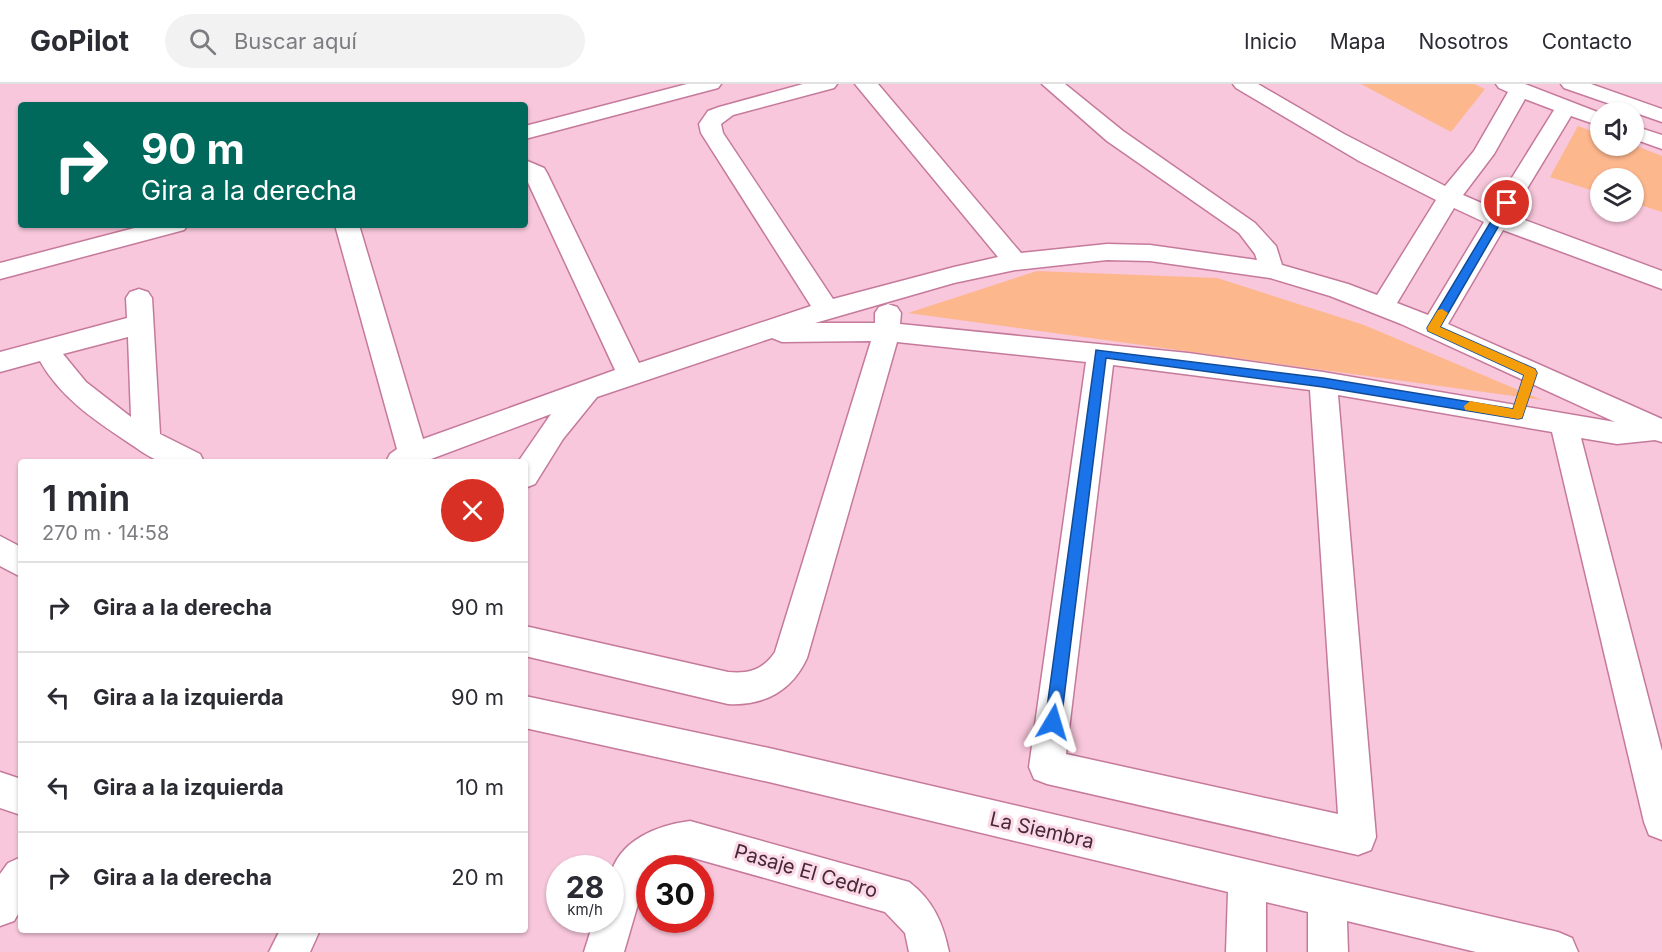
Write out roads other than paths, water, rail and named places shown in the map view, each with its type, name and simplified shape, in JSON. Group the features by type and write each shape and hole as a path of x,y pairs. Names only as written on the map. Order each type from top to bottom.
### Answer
{"street":[{"path":"528,132 711,84"},
{"path":"827,84 726,111 716,116 710,124 712,133 827,310"},
{"path":"865,84 870,87 1015,262"},
{"path":"1052,84 1115,136 1247,228 1267,252 1271,270"},
{"path":"1243,84 1363,153 1449,197 1497,219 1662,280"},
{"path":"1571,84 1662,116"},
{"path":"1383,306 1449,197 1483,154 1513,87 1590,116"},
{"path":"1433,328 1566,108"},
{"path":"1644,136 1662,142"},
{"path":"528,169 536,173 631,375"},
{"path":"0,271 165,228"},
{"path":"348,228 407,458 587,390 827,310 889,292 1015,262 1096,253 1150,253 1271,270 1383,306 1660,431"},
{"path":"528,642 728,688 753,688 776,678 790,658 886,332 889,292"},
{"path":"0,362 47,349 140,311 146,441"},
{"path":"755,334 886,332 1101,353 1323,382 1617,433 1660,431"},
{"path":"47,349 63,375 84,395 146,441 184,459"},
{"path":"1101,353 1047,768 1358,837 1323,382"},
{"path":"1518,414 1531,373"},
{"path":"528,471 553,431 587,390"},
{"path":"1563,422 1662,822"},
{"path":"0,549 18,562"},
{"name":"La Siembra","path":"528,713 769,765 1558,952"},
{"path":"0,790 18,796"},
{"name":"Pasaje El Cedro","path":"604,952 633,868 653,847 677,839 690,839 895,896 918,915 926,932 929,952"},
{"path":"1246,952 1247,879"},
{"path":"0,907 18,880"},
{"path":"1327,898 1328,952"},
{"path":"289,952 299,933"}]}
